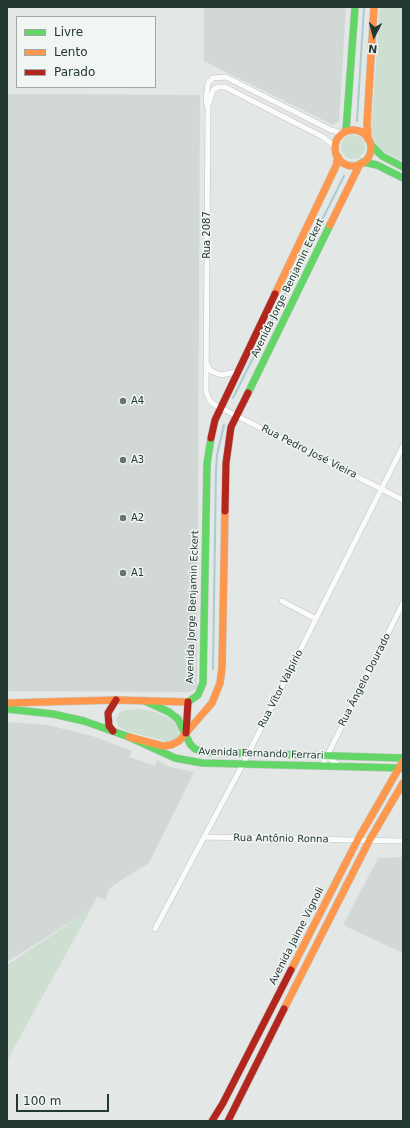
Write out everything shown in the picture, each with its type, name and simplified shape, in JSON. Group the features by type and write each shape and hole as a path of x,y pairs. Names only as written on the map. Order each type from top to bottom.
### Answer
{"street":[{"path":"344,132 355,7"},
{"path":"361,163 370,155 370,142 367,124 374,7"},
{"name":"Rua 2087","path":"218,406 210,401 206,392 208,109 206,100 208,82 213,78 226,77 331,130 344,132"},
{"path":"208,109 213,90 218,87 225,87 323,137 332,144 336,154 347,165 361,163 377,165 403,178"},
{"path":"336,154 336,141 344,132 351,130 361,132 370,142 374,150 403,167"},
{"name":"Avenida Jorge Benjamin Eckert","path":"188,702 198,695 202,683 207,464 210,441 218,406 237,372 336,166 336,154"},
{"name":"Avenida Jorge Benjamin Eckert","path":"129,737 167,745 179,741 212,703 220,683 222,668 226,462 230,433 236,415 361,163"},
{"path":"206,362 211,370 220,375 237,372"},
{"name":"Rua Pedro José Vieira","path":"218,406 403,500"},
{"name":"Rua Vítor Valpírio","path":"155,929 244,764 403,446"},
{"path":"282,601 316,619"},
{"name":"Rua Ângelo Dourado","path":"322,766 403,604"},
{"path":"113,731 109,726 108,713 116,700"},
{"name":"Avenida Fernando Ferrari","path":"7,703 116,700 188,702"},
{"name":"Avenida Fernando Ferrari","path":"144,701 169,712 178,719 190,744 195,749 204,752 326,756 402,764"},
{"path":"186,733 188,702"},
{"name":"Avenida Fernando Ferrari","path":"7,710 53,714 84,721 129,737 175,758 202,763 344,767 402,764"},
{"path":"326,756 344,767"},
{"name":"Avenida Jaime Vignoli","path":"212,1121 249,1053 357,841 402,764"},
{"path":"228,1121 369,841 403,783"},
{"name":"Rua Antônio Ronna","path":"204,837 403,841"},
{"path":"249,1053 259,1059"}],"shaded area":[{"path":"204,7 346,7 339,121 333,125 204,61"},
{"path":"7,94 200,95 197,689 188,692 7,691"},
{"path":"7,722 47,725 92,736 132,751 129,757 155,766 157,760 170,767 194,772 149,863 115,884 109,890 105,900 97,896 91,909 7,962"},
{"path":"403,857 403,953 343,925 378,858"}],"green space":[{"path":"380,7 403,7 403,161 380,150 374,141 371,131"},
{"path":"353,135 361,139 365,147 361,155 353,159 345,155 341,147 345,139"},
{"path":"141,709 156,712 176,722 180,729 179,736 169,742 126,731 118,726 116,719 120,712 125,710"},
{"path":"91,909 11,1053 7,1062 7,965"}],"waterway":[{"path":"357,121 364,7"},
{"path":"233,398 344,176"},
{"path":"213,669 216,470 217,455 224,425"}],"traffic: fast":[{"path":"346,131 355,7"},
{"path":"371,145 382,156 403,167"},
{"path":"363,162 377,165 403,178"},
{"path":"248,393 330,225"},
{"path":"188,702 198,695 203,683 207,464 211,438"},
{"path":"145,701 169,712 178,719 190,744 195,749 204,752 403,758"},
{"path":"7,709 53,714 84,721 129,737 175,758 202,763 402,768"}],"traffic: slow":[{"path":"368,139 367,124 374,7"},
{"path":"356,130 366,135 370,141 371,148 370,155 366,161 360,165 350,166 340,161 336,155 335,145 340,135 346,131 356,130"},
{"path":"275,294 336,166 338,157"},
{"path":"330,225 360,164"},
{"path":"129,737 163,746 171,745 179,741 212,703 220,683 222,668 225,511"},
{"path":"7,703 116,700 188,702"},
{"path":"291,970 357,841 403,761"},
{"path":"284,1009 369,841 403,783"}],"traffic: jam":[{"path":"211,438 215,420 275,294"},
{"path":"225,511 226,463 231,427 248,393"},
{"path":"113,731 109,726 108,713 116,700"},
{"path":"186,733 188,702"},
{"path":"212,1121 223,1103 291,970"},
{"path":"228,1121 284,1009"}],"place":[{"name":"A4","path":"123,401"},
{"name":"A3","path":"123,460"},
{"name":"A2","path":"123,518"},
{"name":"A1","path":"123,573"}]}
